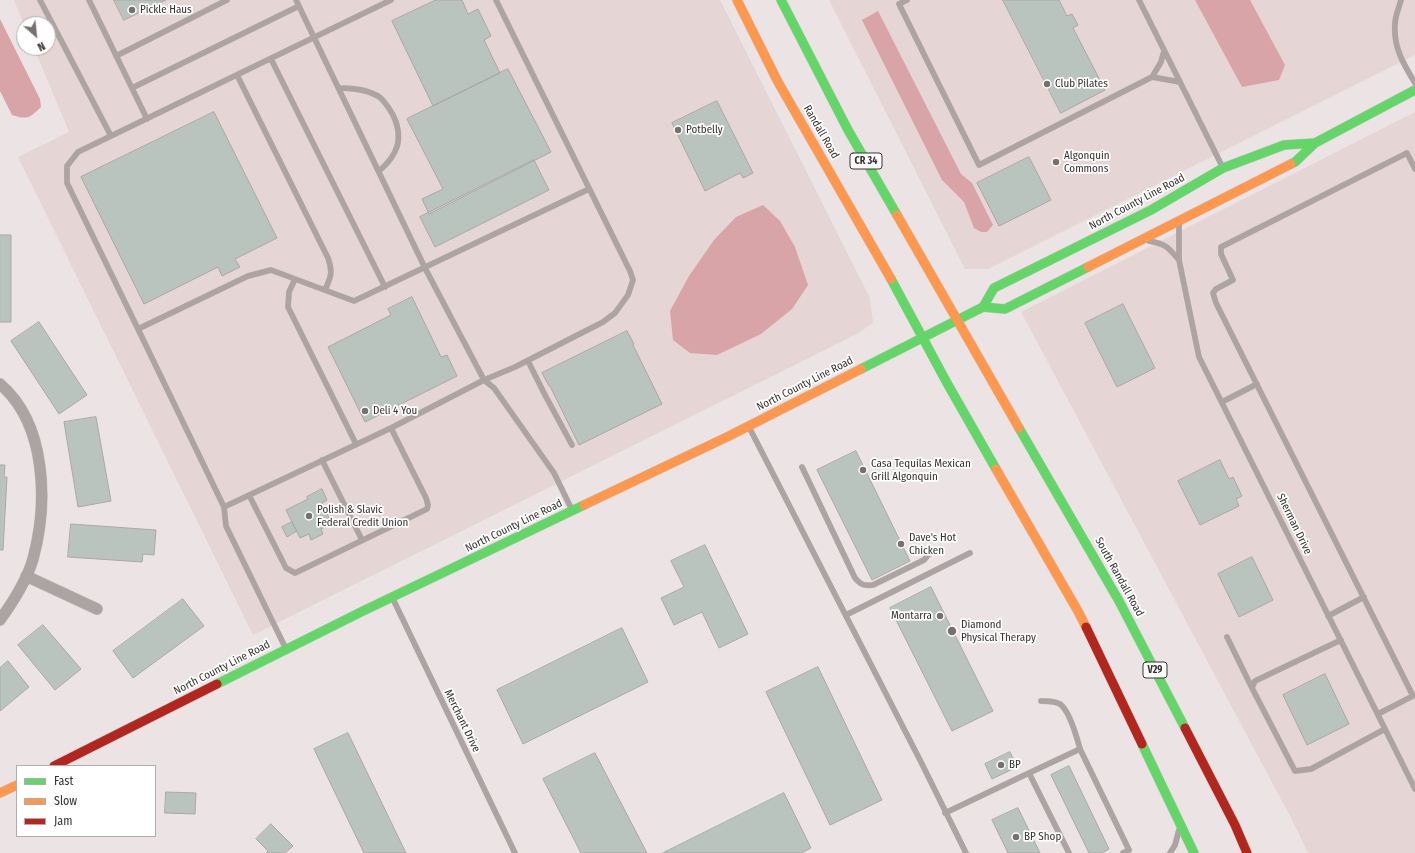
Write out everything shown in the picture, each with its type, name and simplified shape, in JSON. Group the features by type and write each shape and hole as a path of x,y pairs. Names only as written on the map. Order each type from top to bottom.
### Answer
{"main road":[{"name":"Randall Road","path":"737,0 778,82 901,297 922,338"},
{"name":"CR 34","path":"781,0 848,130 958,319"},
{"name":"North County Line Road","path":"56,765 392,597 749,426 958,319 983,307 1005,309 1295,162 1315,143 1415,90"},
{"name":"North County Line Road","path":"983,307 994,288 1150,210 1223,168 1284,145 1315,143"},
{"name":"South Randall Road","path":"958,319 1119,601 1235,825 1247,853"},
{"path":"922,338 1079,613 1194,853"},
{"path":"0,793 16,785"}],"street":[{"path":"0,384 16,402 25,416 32,435 40,474 42,515 33,560 26,576 0,620"},
{"path":"26,576 97,609"}],"lane":[{"path":"40,0 111,136"},
{"path":"89,0 147,119"},
{"path":"116,56 227,0"},
{"path":"296,0 425,268 484,380 494,388 554,473 573,511"},
{"path":"286,650 226,526 224,507 67,182 67,166 78,152 391,0"},
{"path":"224,507 391,428 484,380 528,361 603,322 615,313 628,295 633,280 630,270 496,0"},
{"path":"907,0 899,4 979,165 1152,77 1161,62 1164,51"},
{"path":"1139,0 1223,168"},
{"path":"1401,0 1395,24 1396,42 1400,55 1415,83"},
{"path":"132,88 299,6"},
{"path":"271,59 385,287"},
{"path":"237,75 328,258 331,268 330,279 325,290"},
{"path":"1152,77 1180,82"},
{"path":"339,88 356,88 378,96 388,106 395,119 399,134 398,143 390,161 379,171"},
{"path":"1378,714 1414,696 1257,384 1213,293 1216,289 1233,280 1221,254 1221,247 1407,153 1415,170"},
{"path":"138,329 248,276 271,270 354,301 589,189"},
{"name":"Sherman Drive","path":"1179,220 1179,260 1200,357 1415,790"},
{"path":"1141,240 1162,244 1170,249 1179,260"},
{"path":"295,279 289,292 288,307 356,444"},
{"path":"528,361 572,445"},
{"path":"1222,402 1257,384"},
{"path":"749,426 966,853"},
{"path":"249,495 286,568 295,573 427,509 428,505 426,498 391,428"},
{"path":"322,460 362,540"},
{"path":"802,467 855,578 860,584 864,586 873,585 924,560 929,554"},
{"path":"846,615 970,553"},
{"name":"Merchant Drive","path":"392,597 514,853"},
{"path":"1328,616 1364,597"},
{"path":"1227,637 1295,771 1311,770 1385,729"},
{"path":"1252,688 1255,681 1340,640"},
{"path":"1041,701 1050,701 1060,704 1065,710 1075,732 1080,749 1129,850 1123,853"},
{"path":"946,813 1080,749"},
{"path":"1029,773 1070,853"},
{"path":"1170,853 1175,846 1181,824"}],"shaded area":[{"path":"14,0 720,0 870,298 873,323 857,334 253,635 18,157 69,132 37,56 56,56 56,16 20,16"},
{"name":"Algonquin Commons","path":"829,0 1415,0 1415,55 988,269 965,269"},
{"path":"1195,0 1250,0 1285,65 1279,80 1242,87"},
{"path":"878,11 961,174 972,183 993,225 987,232 981,232 974,228 964,202 942,180 862,20"},
{"path":"0,19 16,51 16,56 18,56 40,99 41,107 34,114 25,118 12,115 0,91"},
{"path":"1415,112 1415,853 1308,853 1291,818 1021,312"},
{"path":"763,205 780,221 795,247 808,285 792,309 761,334 717,355 690,353 673,340 670,311 689,276 714,240 736,217"}],"building":[{"name":"Pickle Haus","path":"114,0 166,0 124,20"},
{"path":"436,0 462,0 468,14 478,9 491,36 484,40 500,73 433,106 392,21"},
{"path":"1003,0 1059,0 1067,16 1072,14 1078,25 1073,28 1105,90 1061,113"},
{"path":"508,69 551,152 429,214 422,199 443,189 407,119"},
{"path":"717,101 753,173 743,178 740,173 705,191 672,123"},
{"path":"214,112 277,238 235,259 240,267 222,276 218,267 144,304 81,177"},
{"path":"1029,157 1051,200 999,226 977,183"},
{"path":"534,160 549,190 435,247 420,217"},
{"path":"0,235 11,235 11,322 0,322"},
{"path":"412,297 441,357 447,355 457,376 365,422 328,347 391,315 388,309"},
{"path":"1123,304 1155,368 1117,387 1085,323"},
{"path":"39,322 87,395 59,414 11,341"},
{"path":"627,331 662,404 579,445 542,373"},
{"path":"96,417 111,501 78,507 64,422"},
{"path":"856,451 910,561 872,580 817,470"},
{"path":"1220,460 1229,479 1233,477 1242,496 1236,499 1239,506 1200,525 1178,481"},
{"path":"0,465 5,465 4,477 7,477 3,550 0,550"},
{"name":"Polish & Slavic Federal Credit Union","path":"322,489 327,500 322,503 332,524 321,529 323,534 311,540 309,534 300,538 286,510 308,499 307,497"},
{"path":"292,522 297,531 287,537 282,527"},
{"path":"71,524 156,530 154,555 143,554 142,562 68,557"},
{"path":"705,545 748,634 719,648 702,612 674,625 661,598 684,587 671,561"},
{"path":"1252,557 1273,600 1239,617 1218,574"},
{"path":"931,587 993,711 952,731 890,608"},
{"path":"183,599 204,626 133,678 113,651"},
{"path":"43,625 81,669 55,690 18,645"},
{"path":"622,628 648,682 523,744 497,690"},
{"path":"8,661 29,687 0,711 0,668"},
{"path":"818,667 882,800 830,825 766,692"},
{"path":"1325,674 1349,724 1307,745 1283,695"},
{"path":"348,733 406,853 364,853 314,749"},
{"name":"BP","path":"1010,752 1017,767 992,779 985,764"},
{"path":"595,753 647,853 581,853 543,779"},
{"name":"BP","path":"1069,766 1109,849 1102,853 1089,853 1051,775"},
{"path":"166,792 196,793 195,814 165,813"},
{"path":"784,793 811,848 801,853 663,853"},
{"name":"BP Shop","path":"1018,808 1040,853 1008,853 992,820"},
{"path":"271,824 293,846 285,853 266,853 268,851 256,839"}],"traffic: fast":[{"path":"781,0 848,130 897,215"},
{"path":"1291,164 1315,143 1415,90"},
{"path":"983,307 994,288 1151,210 1223,168 1284,145 1315,143"},
{"path":"861,369 983,307 1005,309 1088,267"},
{"path":"891,279 947,383 996,469"},
{"path":"1019,428 1119,601 1185,728"},
{"path":"217,684 363,611 584,505"},
{"path":"1142,744 1194,853"}],"traffic: slow":[{"path":"737,0 778,82 891,279"},
{"path":"1088,267 1291,164"},
{"path":"897,215 1019,428"},
{"path":"584,505 729,436 861,369"},
{"path":"996,469 1086,627"},
{"path":"0,793 16,785"}],"traffic: jam":[{"path":"1086,627 1142,744"},
{"path":"56,765 217,684"},
{"path":"1185,728 1235,825 1247,853"}],"place":[{"name":"Pickle Haus","path":"132,10"},
{"name":"Club Pilates","path":"1047,84"},
{"name":"Potbelly","path":"678,130"},
{"name":"Algonquin Commons","path":"1056,162"},
{"name":"Deli 4 You","path":"365,411"},
{"name":"Casa Tequilas Mexican Grill Algonquin","path":"863,470"},
{"name":"Polish & Slavic Federal Credit Union","path":"309,516"},
{"name":"Dave's Hot Chicken","path":"901,544"},
{"name":"Montarra","path":"940,616"},
{"name":"Diamond Physical Therapy","path":"952,631"},
{"name":"BP","path":"1001,765"},
{"name":"BP Shop","path":"1016,837"}]}
